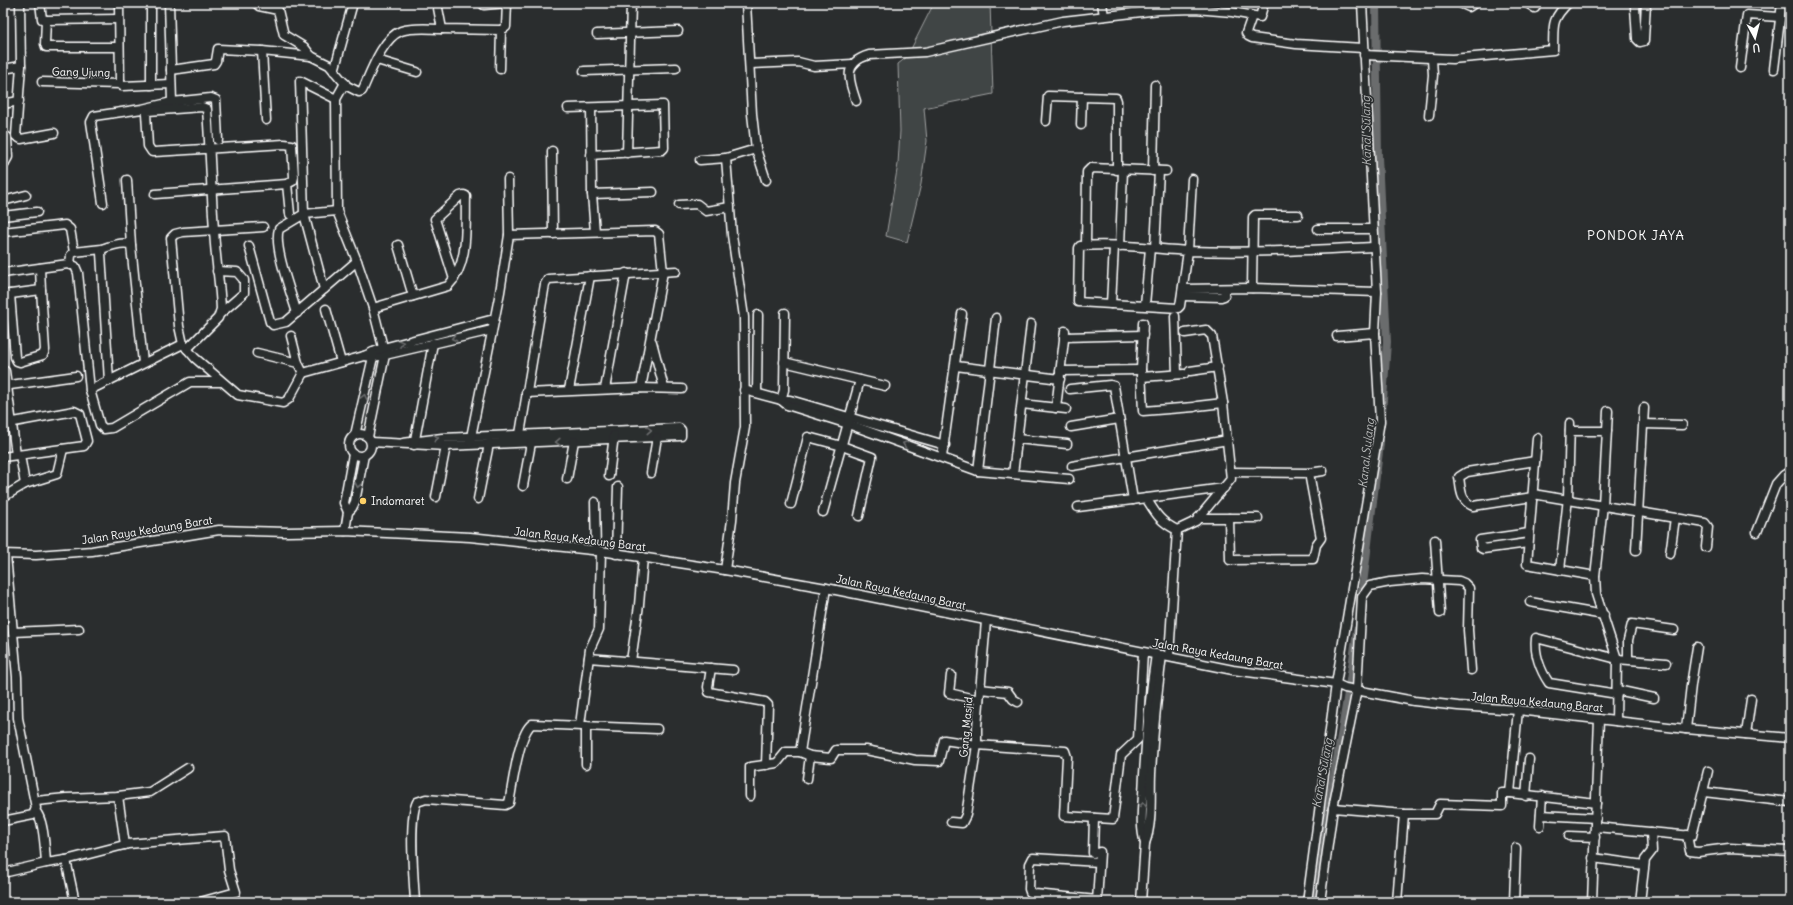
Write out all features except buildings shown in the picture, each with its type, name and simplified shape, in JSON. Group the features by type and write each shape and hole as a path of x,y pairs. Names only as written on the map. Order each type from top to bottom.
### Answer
{"street":[{"path":"16,136 21,66 20,3"},
{"path":"40,3 42,19 46,20 119,19"},
{"path":"119,3 120,84"},
{"path":"150,3 151,85"},
{"path":"169,3 172,102"},
{"path":"256,3 259,6 278,10 284,35 304,47 311,56"},
{"path":"334,71 353,3"},
{"path":"437,3 442,29"},
{"path":"170,70 214,64 216,62 218,49 262,51 311,56 329,65 345,83 359,92 362,91 377,60 393,35 402,31 442,29 501,30 506,27 507,3 484,5"},
{"path":"627,153 631,3"},
{"path":"746,3 751,64 752,114 756,150 766,180"},
{"path":"1102,3 1104,16"},
{"path":"856,101 850,85 849,73 853,64 862,57 869,55 925,52 1063,21 1195,6 1260,17 1264,3"},
{"path":"1306,902 1336,684 1380,422 1374,333 1376,292 1362,3"},
{"path":"1460,3 1468,7 1475,3"},
{"path":"1527,3 1535,8"},
{"path":"1252,16 1246,33 1252,38 1380,54 1432,59 1452,59 1552,50 1554,19 1568,3"},
{"path":"1637,3 1635,7 1637,39 1640,42 1644,41 1646,3"},
{"path":"1774,69 1782,3"},
{"path":"1740,68 1747,15 1780,17"},
{"path":"46,20 46,47 119,47"},
{"path":"500,69 501,30"},
{"path":"597,34 678,31"},
{"path":"262,51 266,120"},
{"path":"1429,115 1432,59"},
{"path":"377,60 417,72"},
{"path":"751,64 798,62 814,66 853,64"},
{"path":"3,68 21,66"},
{"path":"584,71 676,68"},
{"path":"324,289 304,214 300,81 336,99"},
{"name":"Gang Ujung","path":"42,82 120,84 122,86 171,84"},
{"path":"344,531 348,512 355,502 364,456 370,450 369,440 384,351 373,308 357,261 337,211 336,99 345,83"},
{"path":"1145,306 1153,248 1159,171 1155,85"},
{"path":"1046,121 1047,97 1115,98 1117,100 1120,170 1117,246 1111,304"},
{"path":"1081,125 1082,97"},
{"path":"103,203 92,118 94,116 142,109 172,102 211,98 216,100 218,140"},
{"path":"3,104 19,102"},
{"path":"568,108 663,105 664,148 662,150 591,155"},
{"path":"591,108 592,194 595,232"},
{"path":"155,194 212,189 287,184 293,181 294,177 292,145 284,144 210,149 152,152 148,146 146,114 148,111 207,109 210,149 212,189 214,230 221,313"},
{"path":"3,166 8,157 5,137 16,136 21,139 54,133"},
{"path":"700,160 726,158 756,150"},
{"path":"552,151 553,234"},
{"path":"725,570 735,484 745,427 744,317 732,235 726,158"},
{"path":"1086,246 1087,172 1092,168 1159,171"},
{"path":"470,441 509,235 508,179"},
{"path":"1192,179 1188,250 1180,306 1178,308 1080,303 1078,301 1080,246 1117,246 1188,250 1253,252 1373,247"},
{"path":"127,180 131,245 143,363"},
{"path":"287,184 290,214"},
{"path":"592,194 653,192"},
{"path":"26,195 3,201 4,216 37,212"},
{"path":"373,308 448,286 454,279 464,250 466,196 464,195 460,196 435,219 454,279"},
{"path":"679,205 697,204 706,211 730,207"},
{"path":"297,313 278,247 277,234 279,228 304,214 337,211"},
{"path":"1252,288 1253,217 1255,215 1298,215"},
{"path":"3,232 65,225 70,228 74,252 71,255 70,265"},
{"path":"263,227 183,232 175,234 171,238 179,326 185,346 226,386 238,395 283,403 289,399 303,373 494,319"},
{"path":"1318,230 1373,228"},
{"path":"509,235 595,232 658,232 664,272 641,388"},
{"path":"74,252 102,249 124,243 131,245"},
{"path":"398,245 413,296"},
{"path":"249,246 270,322 273,325 286,322 357,261"},
{"path":"102,249 109,380"},
{"path":"3,273 70,265 75,266 78,273 90,390 100,425 104,429 112,428 190,382 226,386"},
{"path":"40,268 45,350 43,355 20,362 16,361 6,295 41,290"},
{"path":"90,390 143,363 185,346 218,318 221,313 244,293 244,280 237,272 218,271"},
{"path":"519,440 545,284 548,279 676,271"},
{"path":"605,389 626,273"},
{"path":"569,390 590,276"},
{"path":"1183,292 1221,297 1224,296 1225,290 1252,288 1376,292"},
{"path":"326,309 340,362"},
{"path":"781,400 784,390 785,313"},
{"path":"942,457 945,445 962,314"},
{"path":"757,394 758,315"},
{"path":"1175,316 1184,373"},
{"path":"978,471 996,318"},
{"path":"1143,323 1141,374 1143,411 1223,403"},
{"path":"1013,474 1031,324"},
{"path":"384,351 433,343 492,330"},
{"path":"1177,530 1198,518 1231,479 1228,440 1218,367 1212,336 1206,330 1185,333"},
{"path":"1337,336 1374,333"},
{"path":"1056,408 1064,334 1143,335"},
{"path":"291,336 298,363 303,373"},
{"path":"651,339 664,388"},
{"path":"414,443 433,343"},
{"path":"257,353 298,363"},
{"path":"364,456 350,452 348,444 355,435 373,354"},
{"path":"784,362 885,386"},
{"path":"956,366 1025,374 1060,375 1184,373 1218,367"},
{"path":"5,371 4,386 7,423 18,455 25,484"},
{"path":"370,372 381,372"},
{"path":"4,386 76,376"},
{"path":"823,512 860,380"},
{"path":"1070,389 1112,385 1133,500"},
{"path":"526,393 569,390 682,388"},
{"path":"744,390 781,400 787,405 945,445"},
{"path":"1022,404 1066,409"},
{"path":"1636,550 1644,408"},
{"path":"3,457 84,446 87,441 78,411 74,410 7,423"},
{"path":"1608,411 1603,506 1595,576 1596,594 1617,659 1616,721"},
{"path":"1071,427 1119,419"},
{"path":"849,421 978,471 1069,479"},
{"path":"1644,424 1682,425"},
{"path":"1560,570 1568,498 1570,427 1607,431"},
{"path":"355,435 364,435 369,440 414,443 470,441 519,440 614,436 681,436 681,429 614,436 574,441 531,443 519,440 489,444 470,441 446,446 414,443"},
{"path":"609,476 614,436"},
{"path":"651,473 657,437"},
{"path":"791,504 808,437 842,446 872,457 859,516"},
{"path":"1537,438 1527,564 1595,576"},
{"path":"1018,439 1067,444"},
{"path":"1072,466 1228,440"},
{"path":"567,478 574,441"},
{"path":"523,486 531,443"},
{"path":"478,499 489,444"},
{"path":"436,497 446,446"},
{"path":"4,496 25,484 57,474 63,449"},
{"path":"348,512 344,503 353,454"},
{"path":"1536,461 1467,472 1459,477 1462,496 1466,503 1473,506 1533,495 1568,498 1639,513 1706,524 1708,527 1706,547"},
{"path":"1231,472 1309,473 1323,471"},
{"path":"1757,532 1776,484 1790,471"},
{"path":"1229,518 1230,560 1313,559 1316,545 1321,538 1309,473"},
{"path":"616,554 618,487"},
{"path":"1078,507 1224,488"},
{"path":"1146,498 1158,518 1166,525 1177,530"},
{"path":"586,764 583,725 589,658 590,649 599,630 598,551 594,502"},
{"path":"1198,518 1258,518"},
{"path":"1670,554 1675,518"},
{"name":"Jalan Raya Kedaung Barat","path":"4,554 36,555 92,550 219,530 287,532 344,531 470,537 598,551 725,570 826,588 1233,670 1336,684 1414,701 1518,710 1686,729 1790,738"},
{"path":"1141,902 1145,843 1142,836 1142,819 1157,670 1162,655 1177,530"},
{"path":"1528,543 1483,549 1481,548 1480,540 1529,533"},
{"path":"1435,540 1440,613"},
{"path":"3,821 33,814 35,811 36,801 18,718 17,677 4,554"},
{"path":"631,661 639,605 643,557"},
{"path":"1320,902 1352,688 1362,597 1365,591 1370,586 1390,582 1422,579 1459,581 1464,583 1469,588 1468,630 1471,670"},
{"path":"800,752 826,588"},
{"path":"1530,602 1604,615"},
{"name":"Gang Masjid","path":"951,822 959,823 964,821 977,745 979,700 986,620"},
{"path":"1628,659 1628,640 1632,624 1674,630"},
{"path":"13,632 79,629"},
{"path":"1654,698 1549,683 1543,675 1535,647 1536,638 1617,659 1666,663"},
{"path":"1686,729 1691,679 1697,646"},
{"path":"750,796 750,767 777,763 786,752 800,752 810,756 831,758 836,750 866,750 915,760 939,761 944,740 977,745 1065,751 1067,757 1064,816 1113,819 1121,755 1138,739 1143,652"},
{"path":"589,658 733,670"},
{"path":"711,668 708,686 709,692 765,702 768,705 766,765"},
{"path":"951,675 949,693 979,700"},
{"path":"980,689 1008,692 1013,699 1018,702"},
{"path":"1746,734 1750,699"},
{"path":"1510,793 1518,710"},
{"path":"1592,902 1599,719"},
{"path":"415,902 413,811 417,802 426,799 506,805 509,803 515,769 522,742 531,724 572,727 583,725 657,729"},
{"path":"807,780 810,756"},
{"path":"1526,796 1529,759"},
{"path":"36,801 118,796 150,792 188,768"},
{"path":"1596,827 1692,836 1708,771"},
{"path":"1333,808 1404,814 1435,814 1440,804 1502,806 1502,792 1596,803"},
{"path":"1704,792 1790,802"},
{"path":"118,796 125,845"},
{"path":"1540,826 1542,796"},
{"path":"35,811 39,814 41,821 46,863"},
{"path":"1396,902 1404,814"},
{"path":"1541,815 1596,818"},
{"path":"1094,818 1096,853 1099,862 1097,901 1032,894 1029,890 1031,862 1033,858 1099,862"},
{"path":"1640,902 1645,860 1652,851 1651,832"},
{"path":"1687,835 1690,851 1698,852 1729,848 1790,851"},
{"path":"3,873 66,860 125,845 225,836 229,870 236,892 202,902"},
{"path":"1569,836 1595,837"},
{"path":"1514,902 1516,848"},
{"path":"1593,858 1644,865"},
{"path":"66,860 75,902"}],"shaded area":[{"path":"934,3 990,3 993,94 924,108 927,141 921,184 907,242 886,236 898,164 900,131 898,64 907,57"}],"waterway":[{"name":"Kanal Sulang","path":"1376,3 1378,157 1387,342 1382,414"},
{"name":"Kanal Sulang","path":"1361,601 1380,443"},
{"name":"Kanal Sulang","path":"1314,902 1357,630"}],"place":[{"name":"Indomaret","path":"363,501"}],"district":[{"name":"PONDOK JAYA","path":"1636,235"}]}
